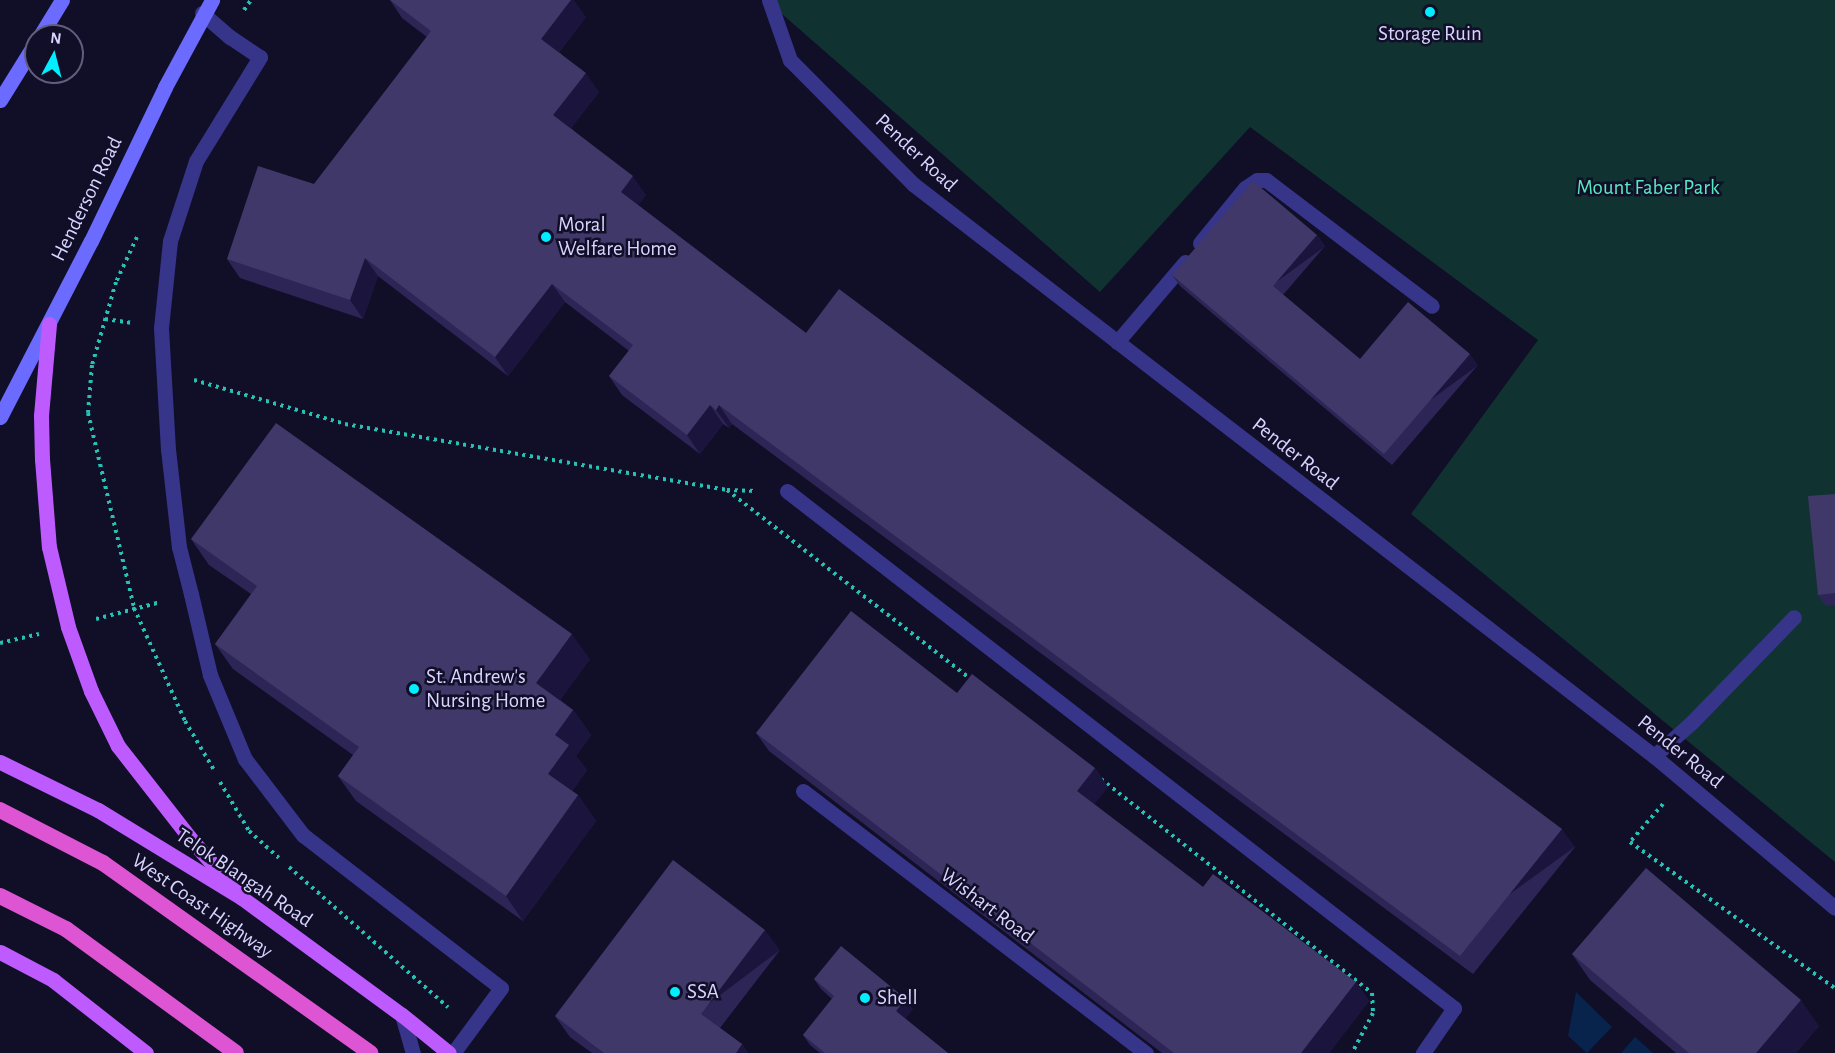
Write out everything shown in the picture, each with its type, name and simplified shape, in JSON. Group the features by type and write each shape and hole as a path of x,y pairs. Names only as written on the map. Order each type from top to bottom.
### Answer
{"highway":[{"name":"West Coast Highway","path":"0,810 103,863 370,1053"},
{"path":"0,896 66,930 236,1053"}],"main road":[{"path":"47,24 62,0"},
{"name":"Henderson Road","path":"0,417 49,324 202,13 212,0"},
{"path":"0,100 24,61"},
{"path":"49,324 41,416 42,459 49,547 68,627 91,691 118,746 189,837 242,898"},
{"name":"Telok Blangah Road","path":"0,762 98,810 242,898 451,1053"},
{"path":"0,952 53,980 146,1053"}],"street":[{"name":"Pender Road","path":"769,0 790,60 913,184 1654,756 1835,908"},
{"path":"202,13 230,37 260,57 196,160 170,241 161,328 168,449 179,547 210,675 245,759 303,835 501,988 451,1053"},
{"path":"1118,342 1245,189 1257,180 1266,180 1432,306"},
{"path":"787,491 1454,1008 1423,1053"},
{"path":"1654,756 1692,722 1794,617"},
{"name":"Wishart Road","path":"803,791 1146,1053"},
{"path":"402,1015 413,1053"}],"path":[{"path":"105,319 161,328"},
{"path":"186,378 345,424 727,490 787,491"},
{"path":"727,490 981,687"},
{"path":"1094,774 1372,993 1373,1013 1352,1053"},
{"path":"1683,780 1630,842 1835,988"}],"green space":[{"name":"Mount Faber Park","path":"766,0 1835,0 1835,862 1411,514 1538,340 1250,127 1100,292"}],"water":[{"path":"1576,992 1612,1027 1587,1053 1568,1036"},
{"path":"1635,1037 1653,1053 1621,1053"}],"building":[{"path":"390,0 571,0 541,39 586,73 553,115 633,176 621,192 806,333 839,289 1562,829 1460,956 719,405 716,410 710,405 687,435 609,376 633,345 552,284 495,357 365,258 350,300 227,259 258,166 314,184 431,31"},
{"path":"1253,181 1317,235 1273,286 1360,359 1408,302 1470,354 1384,454 1172,275"},
{"name":"St. Andrew's Nursing Home","path":"276,423 572,634 536,683 573,710 555,735 569,745 548,774 578,795 506,896 338,776 359,747 215,644 257,586 191,539"},
{"path":"1835,494 1835,593 1818,595 1808,496"},
{"path":"851,611 957,693 972,674 1095,768 1077,791 1203,887 1213,874 1356,982 1301,1053 1174,1053 756,733"},
{"name":"SSA","path":"673,860 765,930 701,1014 742,1044 736,1053 604,1053 555,1016"},
{"path":"1646,868 1801,1000 1756,1053 1689,1053 1572,954"},
{"name":"Shell","path":"841,946 906,999 896,1011 948,1053 825,1053 803,1035 834,996 814,979"}],"place":[{"name":"Storage Ruin","path":"1430,12"},
{"name":"Moral Welfare Home","path":"546,237"},
{"name":"St. Andrew's Nursing Home","path":"414,689"},
{"name":"SSA","path":"675,992"},
{"name":"Shell","path":"865,998"}]}
